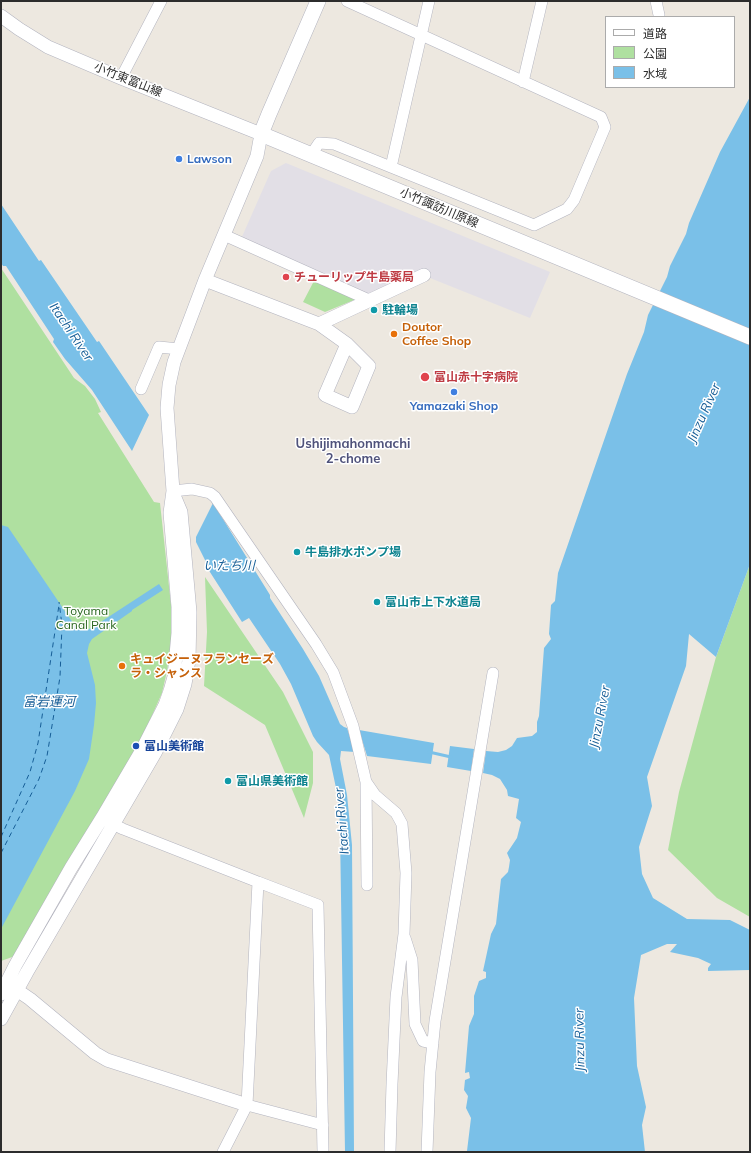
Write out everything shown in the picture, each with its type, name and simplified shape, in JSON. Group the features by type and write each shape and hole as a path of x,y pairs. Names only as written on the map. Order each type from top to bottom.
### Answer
{"main road":[{"path":"262,134 269,114 318,1"},
{"name":"小竹諏訪川原線","path":"262,134 750,337"}],"street":[{"path":"121,78 161,1"},
{"path":"311,155 319,143 334,144 534,225 567,209 574,200 605,127 601,117 347,1"},
{"path":"391,167 429,1"},
{"path":"523,82 542,1"},
{"path":"656,1 659,15"},
{"name":"小竹東富山線","path":"1,16 48,47 121,78 262,134"},
{"path":"1,1020 7,987 108,821 158,747 176,709 185,684 189,660 190,612 181,512 172,483 167,408 169,385 174,362 205,280 257,156 262,134"},
{"path":"224,235 369,300"},
{"path":"318,324 424,275"},
{"path":"205,280 318,324 347,344"},
{"path":"141,389 159,347 179,349"},
{"path":"172,483 210,493 215,497 316,644 333,672 353,726 361,755 366,782 366,885"},
{"path":"427,1152 435,1020 493,673"},
{"path":"366,782 375,795 396,813 402,824 406,873 404,934 396,1005 390,1152"},
{"path":"108,821 318,905 323,1152"},
{"path":"223,1152 247,1105 258,882"},
{"path":"404,934 412,960 415,1024 423,1041 433,1043"},
{"path":"7,987 95,1053 107,1060 247,1105 323,1125"}],"shaded area":[{"path":"286,163 550,272 530,318 415,272 365,295 241,239 271,171"}],"green space":[{"name":"Toyama Canal Park","path":"1,268 74,378 85,386 95,399 101,412 98,413 154,502 160,503 172,614 172,638 162,693 142,738 15,956 1,961"},
{"path":"315,279 359,298 325,312 303,302"},
{"path":"750,564 750,917 717,898 668,850 679,792 716,657"},
{"path":"205,577 283,692 313,752 313,783 304,818 265,725 204,686 207,632"}],"water":[{"name":"Jinzu River","path":"750,97 750,564 716,657 689,634 686,666 647,777 652,806 639,847 642,874 653,898 687,919 730,920 750,930 750,970 708,971 711,964 698,958 670,952 677,944 667,944 641,955 634,998 637,1066 646,1107 642,1125 645,1152 469,1152 467,1151 471,1118 466,1108 468,1096 464,1090 465,1080 470,1078 469,1072 465,1073 469,1026 474,1014 474,996 479,981 486,978 486,972 483,971 491,934 496,924 501,879 508,872 509,867 510,860 507,853 517,838 521,822 516,818 519,799 508,796 507,790 500,779 483,773 486,751 498,752 506,750 512,746 517,738 532,736 537,732 544,648 551,639 549,634 551,605 555,601 558,573 627,374 644,332 648,315 686,234 689,223 720,152"},
{"name":"Itachi River","path":"1,204 39,261 41,260 97,342 99,341 149,415 132,451 92,390 65,359 53,342 54,339 6,266 3,266 1,263"},
{"name":"いたち川","path":"213,503 319,676 340,724 347,728 355,752 341,751 340,759 347,795 352,845 354,1152 345,1152 339,804 329,755 313,736 291,684 280,664 249,618 242,622 208,569 209,568 196,542 196,537"},
{"name":"富岩運河","path":"1,525 8,527 75,626 80,630 87,630 93,627 159,584 163,590 92,639 89,644 87,653 95,685 96,703 89,759 75,791 1,929"},
{"path":"359,730 434,743 431,764 367,756"},
{"path":"450,746 474,749 471,771 447,767"}],"waterway":[{"path":"429,752 451,757"}],"ferry route":[{"path":"1,853 39,779 47,756 60,677 62,625 59,602"},
{"path":"1,837 30,772 38,743 59,605"}],"place":[{"name":"Lawson","path":"179,159"},
{"name":"チューリップ牛島薬局","path":"286,277"},
{"name":"駐輪場","path":"374,310"},
{"name":"Doutor Coffee Shop","path":"394,334"},
{"name":"富山赤十字病院","path":"425,377"},
{"name":"Yamazaki Shop","path":"454,392"},
{"name":"牛島排水ポンプ場","path":"297,552"},
{"name":"富山市上下水道局","path":"377,602"},
{"name":"キュイジーヌフランセーズ ラ・シャンス","path":"122,666"},
{"name":"富山美術館","path":"136,746"},
{"name":"富山県美術館","path":"228,781"}],"district":[{"name":"Ushijimahonmachi 2-chome","path":"353,452"}]}
